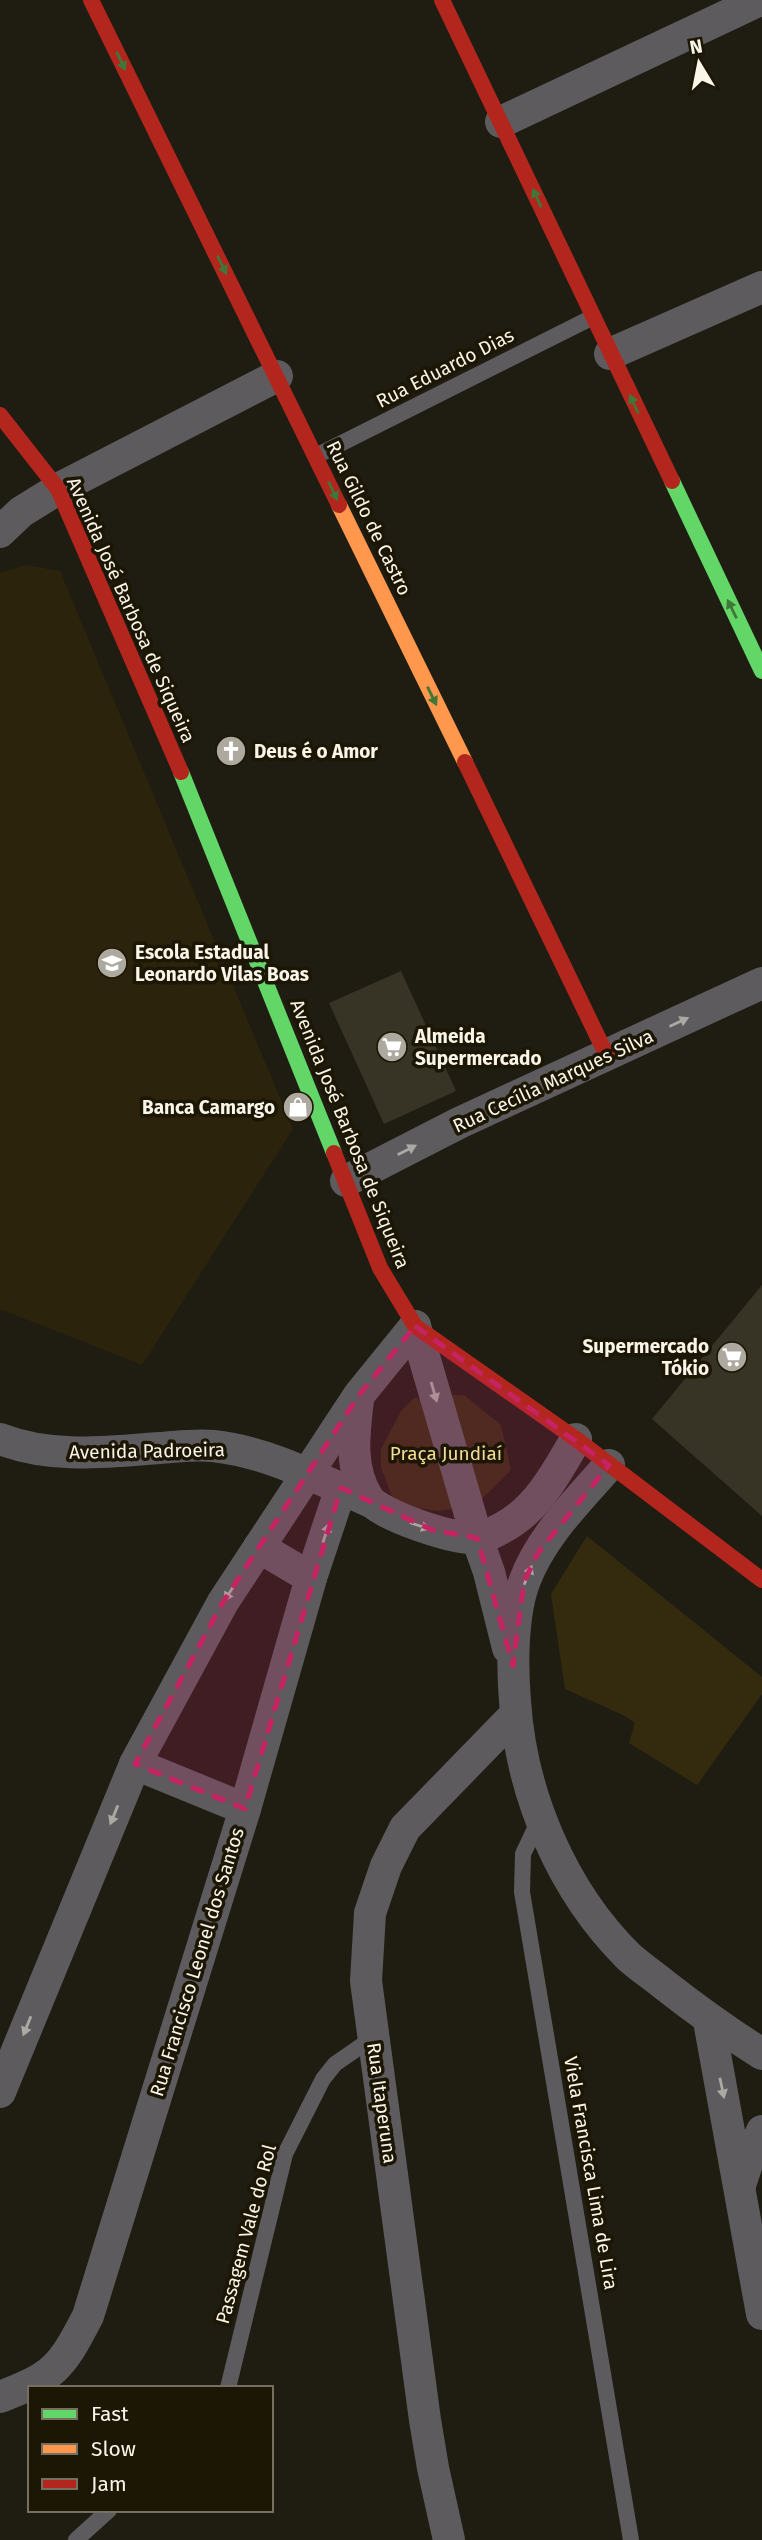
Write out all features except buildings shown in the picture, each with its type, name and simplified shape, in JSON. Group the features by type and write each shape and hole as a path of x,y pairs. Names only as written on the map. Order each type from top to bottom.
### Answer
{"street":[{"name":"Rua Gildo de Castro","path":"91,0 607,1056"},
{"path":"442,0 610,354 760,659"},
{"path":"501,122 760,0"},
{"path":"610,354 762,287"},
{"path":"0,532 21,512 58,489 277,376"},
{"name":"Avenida José Barbosa de Siqueira","path":"0,415 58,489 185,781 380,1268 415,1326 576,1439 762,1580"},
{"name":"Rua Cecília Marques Silva","path":"346,1181 459,1123 762,983"},
{"path":"0,2092 135,1764 223,1602 258,1547 359,1395 415,1326"},
{"path":"415,1326 489,1572 513,1666 523,1765 564,1870 595,1918 630,1958 709,2021 762,2054"},
{"path":"359,1395 353,1442 356,1469 369,1501 404,1520 462,1537 477,1538 502,1528 527,1510 556,1474 576,1439"},
{"name":"Avenida Padroeira","path":"6,1447 89,1453 210,1446 251,1452 306,1472 369,1501"},
{"path":"513,1666 524,1582 538,1553 558,1525 609,1465"},
{"name":"Rua Francisco Leonel dos Santos","path":"0,2397 51,2373 69,2353 88,2316 245,1809 311,1578 341,1488"},
{"path":"258,1547 311,1578"},
{"name":"Rua Itaperuna","path":"449,2540 425,2420 366,1981 370,1913 386,1866 405,1828 516,1714"},
{"path":"135,1764 245,1809"},
{"path":"709,2021 762,2314"},
{"path":"740,2185 762,2130"}],"lane":[{"name":"Rua Eduardo Dias","path":"316,456 593,317"},
{"name":"Viela Francisca Lima de Lira","path":"541,1816 523,1854 522,1892 631,2540"},
{"name":"Passagem Vale do Rol","path":"228,2386 285,2154 323,2079 335,2064 374,2038"},
{"path":"76,2540 107,2512"}],"highlighted area":[{"path":"415,1326 609,1465 538,1553 524,1582 513,1666 477,1538 432,1530 341,1488 245,1809 135,1764 223,1602 359,1395"}],"shaded area":[{"name":"Escola Estadual Leonardo Vilas Boas","path":"26,565 60,571 293,1129 142,1365 0,1309 0,573"}],"green space":[{"name":"Praça Jundiaí","path":"464,1395 501,1425 511,1470 475,1506 438,1511 400,1505 391,1494 381,1467 381,1449 401,1411 414,1398 428,1399"},
{"path":"587,1536 762,1677 762,1694 697,1785 629,1743 635,1723 565,1689 551,1594"}],"traffic: fast":[{"path":"672,481 762,671"},
{"path":"181,772 334,1153"}],"traffic: slow":[{"path":"339,505 465,762"}],"traffic: jam":[{"path":"91,0 339,505"},
{"path":"442,0 672,481"},
{"path":"0,415 58,489 181,772"},
{"path":"465,762 607,1056"},
{"path":"334,1153 380,1268 415,1326 576,1439 762,1580"}],"place":[{"name":"Deus é o Amor","path":"231,751"},
{"name":"Escola Estadual Leonardo Vilas Boas","path":"112,963"},
{"name":"Almeida Supermercado","path":"392,1047"},
{"name":"Banca Camargo","path":"298,1107"},
{"name":"Supermercado Tókio","path":"732,1357"}]}
